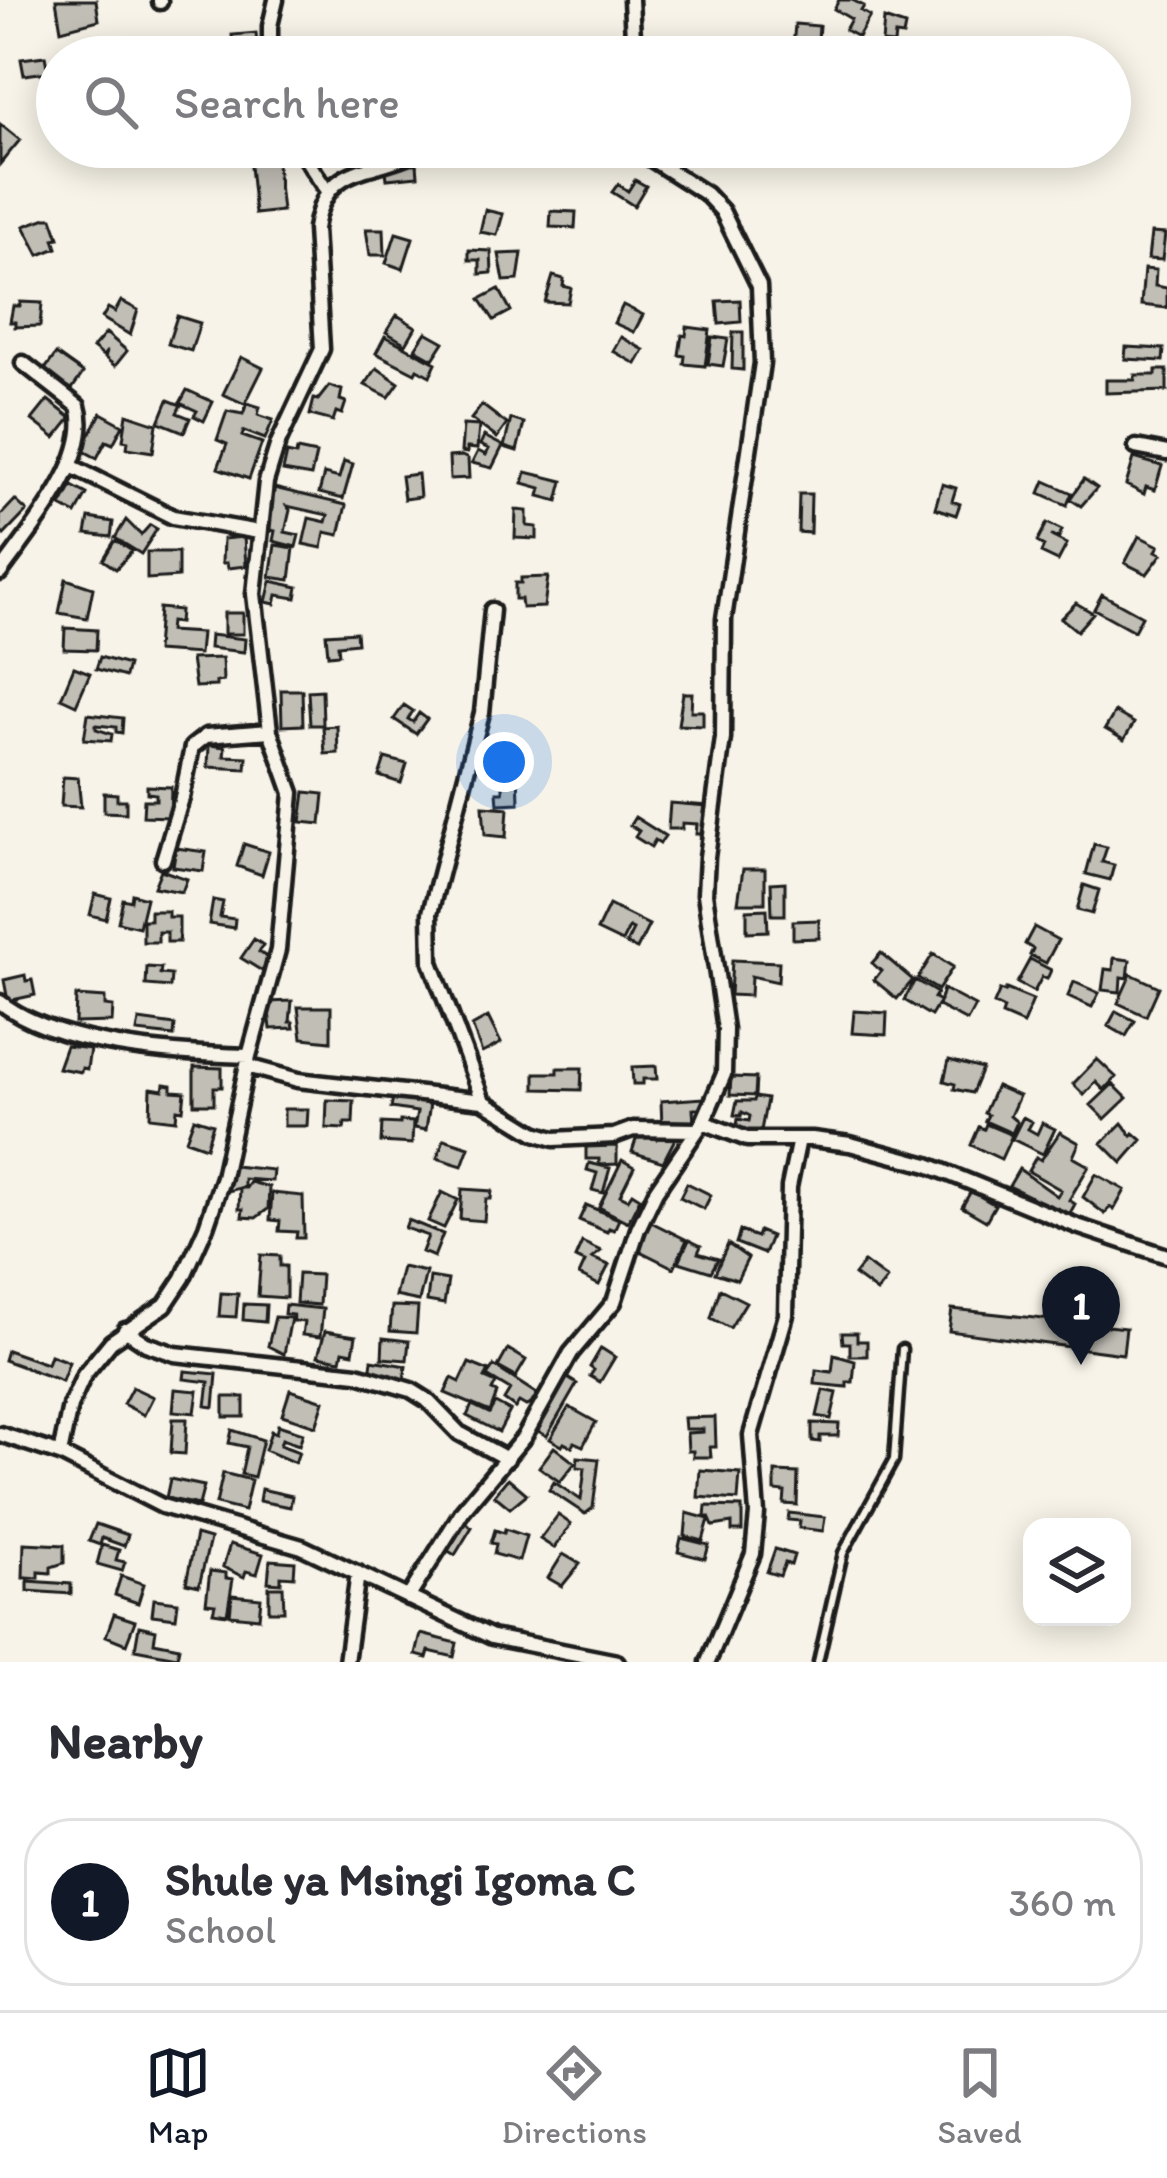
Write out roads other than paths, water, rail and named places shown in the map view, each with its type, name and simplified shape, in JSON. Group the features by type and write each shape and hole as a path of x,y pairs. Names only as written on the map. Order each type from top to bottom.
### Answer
{"street":[{"path":"270,36 276,0"},
{"path":"631,0 633,36"},
{"path":"312,168 327,191"},
{"path":"60,1454 70,1406 83,1375 124,1330 165,1305 188,1268 224,1177 278,950 291,820 292,793 270,731 254,594 259,532 278,443 322,349 315,230 327,191 369,168"},
{"path":"408,1598 463,1510 524,1437 571,1353 614,1302 656,1191 700,1126 724,1074 727,1056 705,894 723,737 724,619 763,336 759,286 722,211 706,194 665,168"},
{"path":"0,573 71,466 81,426 78,406 23,363"},
{"path":"1136,447 1167,453"},
{"path":"71,466 173,517 259,532"},
{"path":"483,1101 430,962 428,943 430,913 482,713 492,610"},
{"path":"163,860 192,747 206,736 270,731"},
{"path":"0,1002 35,1026 182,1054 248,1061 298,1080 483,1101 535,1133 554,1139 700,1126 747,1139 850,1144 928,1165 1077,1226 1167,1256"},
{"path":"708,1662 753,1554 757,1514 751,1435 786,1316 790,1187 799,1139"},
{"path":"124,1330 175,1354 357,1374 410,1390 428,1400 459,1433 507,1459"},
{"path":"0,1434 60,1454 162,1506 302,1547 492,1637 616,1662"},
{"path":"346,1662 358,1573"}],"lane":[{"path":"818,1662 843,1553 894,1460 902,1349"}],"place":[{"name":"Shule ya Msingi Igoma C","path":"1081,1365"}]}
